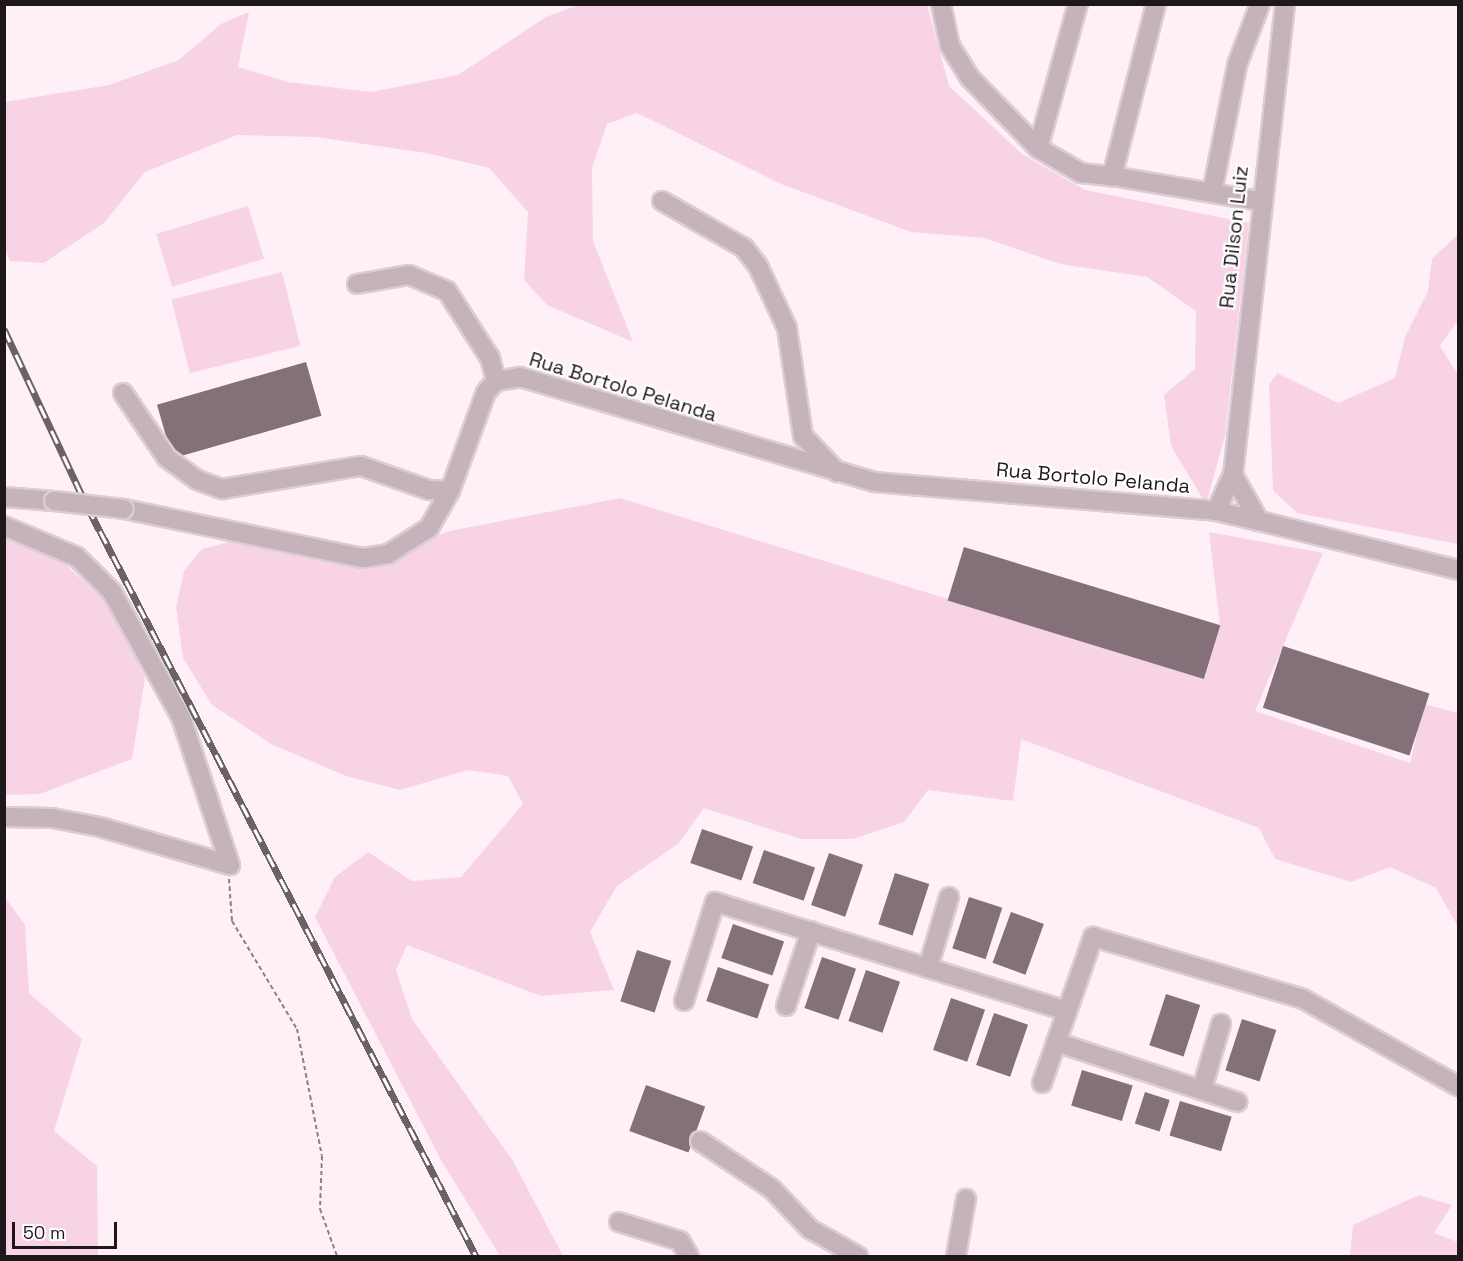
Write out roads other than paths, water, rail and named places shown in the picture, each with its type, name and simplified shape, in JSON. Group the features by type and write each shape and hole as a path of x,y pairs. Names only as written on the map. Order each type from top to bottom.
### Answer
{"street":[{"path":"941,4 950,46 970,78 1038,147 1081,173 1112,176 1260,201"},
{"path":"1038,147 1078,4"},
{"path":"1112,176 1156,4"},
{"path":"1212,193 1237,65 1260,4"},
{"name":"Rua Dilson Luiz","path":"1216,511 1233,475 1260,201 1285,4"},
{"path":"662,201 744,249 758,266 787,328 803,436 840,476"},
{"path":"4,497 124,509 363,558 397,550 429,528 450,491 486,392 496,381 490,358 447,291 409,275 357,284"},
{"name":"Rua Bortolo Pelanda","path":"496,381 520,377 840,476 1216,511 1458,570"},
{"path":"123,393 167,458 197,480 222,489 361,466 429,490 450,491"},
{"path":"1233,475 1259,520"},
{"path":"4,526 77,557 112,591 181,717 230,865 100,827 52,818 4,818"},
{"path":"928,968 949,897"},
{"path":"684,1001 715,902 1067,1011"},
{"path":"786,1006 811,932"},
{"path":"1042,1083 1093,937 1303,999 1458,1086"},
{"path":"1202,1089 1221,1024"},
{"path":"1056,1042 1237,1102"},
{"path":"700,1141 772,1189 810,1229 858,1257"},
{"path":"956,1257 966,1199"},
{"path":"619,1222 680,1241 688,1257"}],"railway":[{"path":"4,329 87,506 476,1256"}]}
